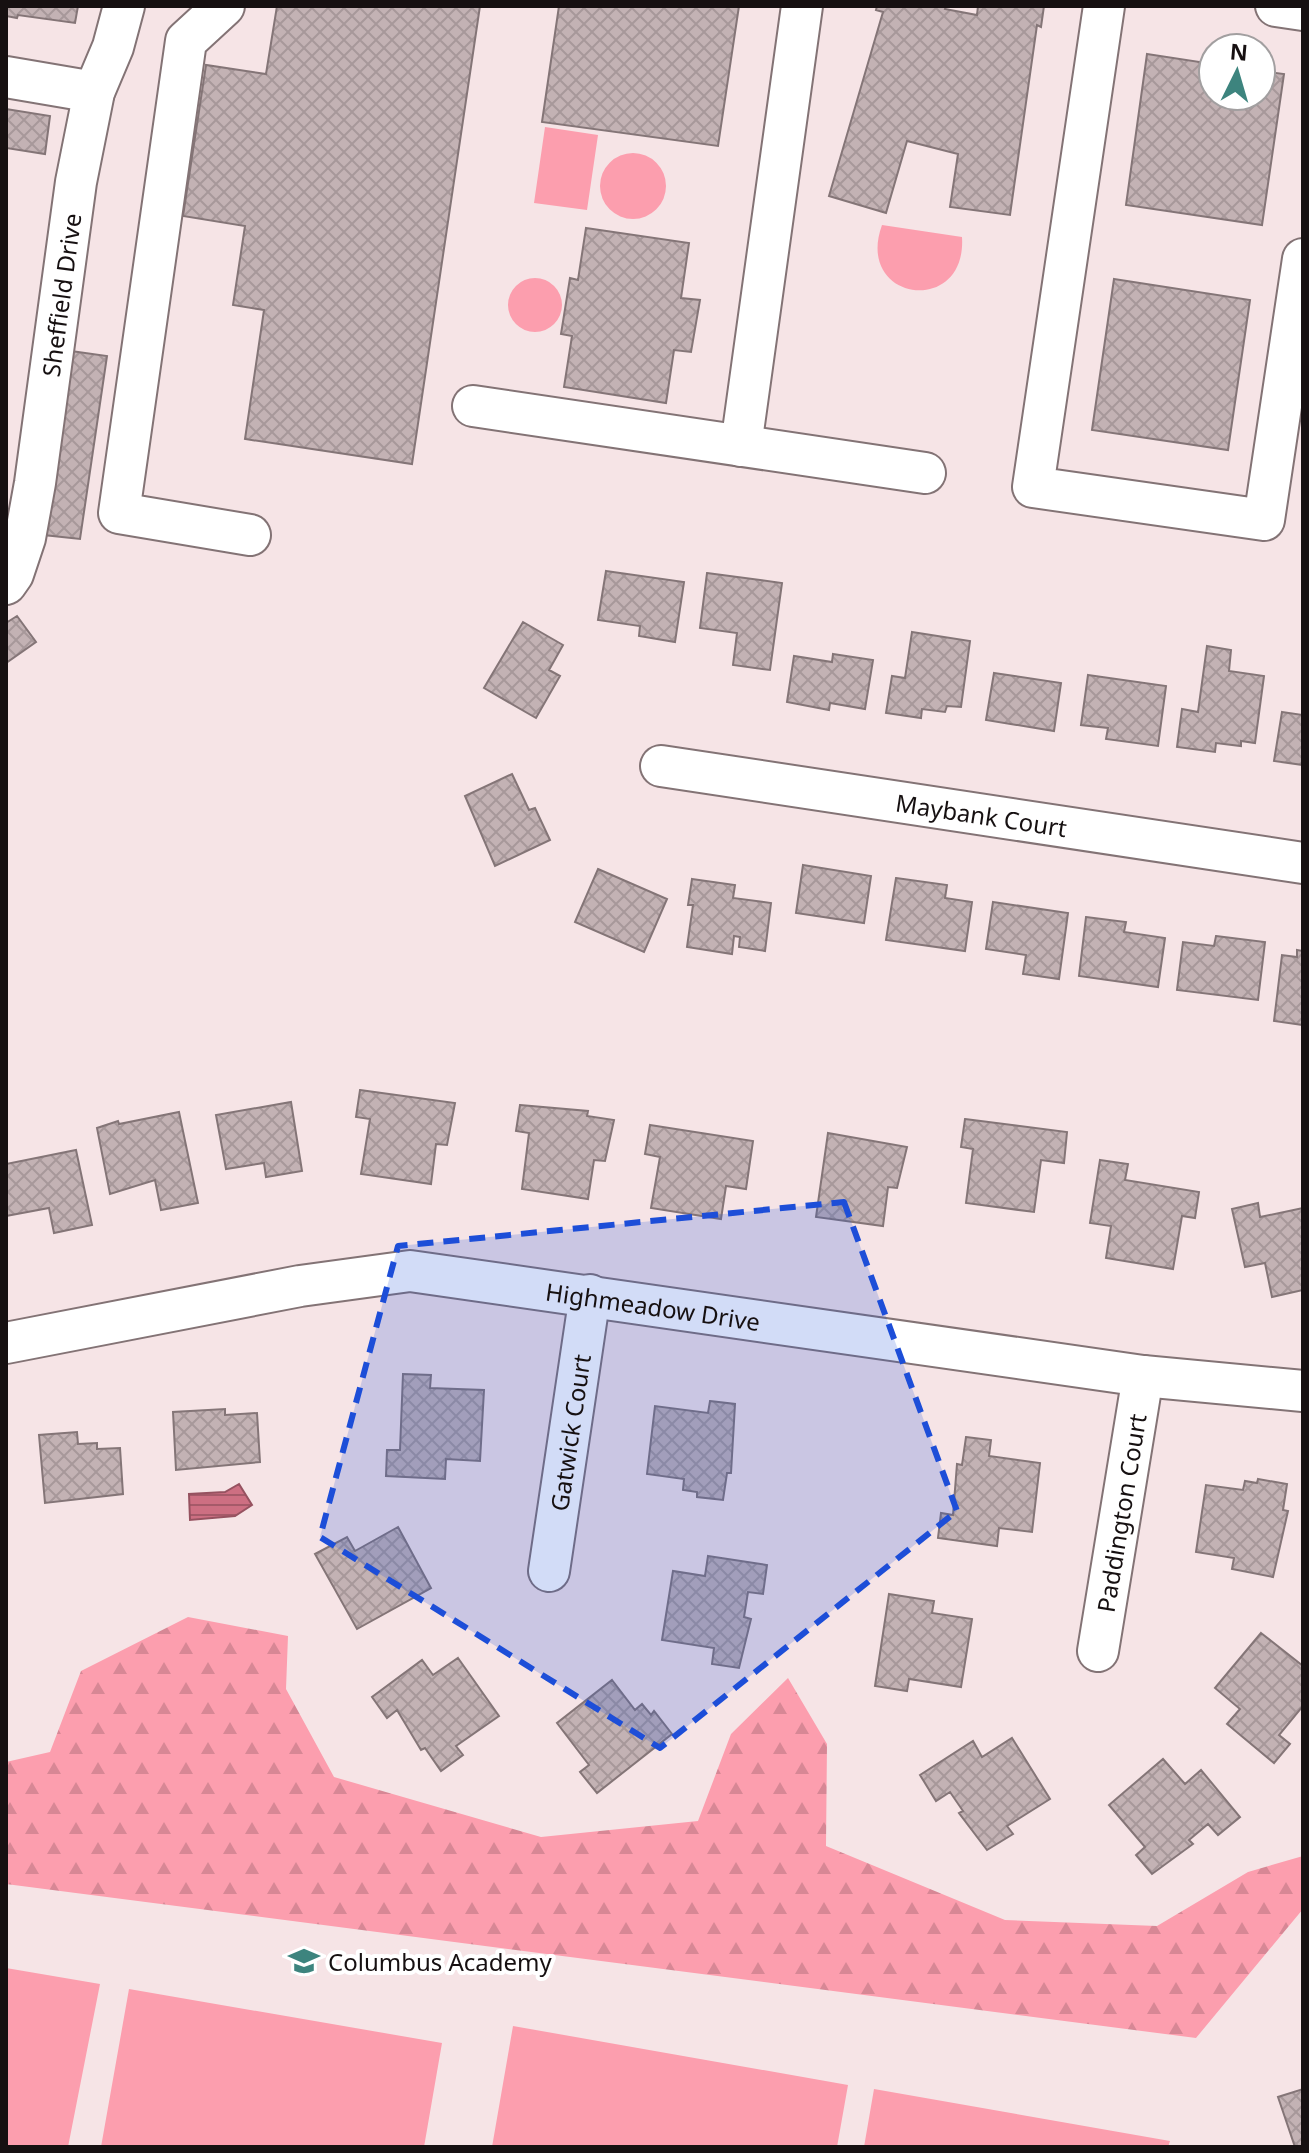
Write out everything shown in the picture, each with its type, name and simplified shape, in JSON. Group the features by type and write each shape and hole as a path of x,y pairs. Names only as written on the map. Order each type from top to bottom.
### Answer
{"street":[{"name":"Sheffield Drive","path":"6,584 13,574 25,538 35,483 76,182 94,92 113,47 124,6"},
{"path":"224,6 186,41 119,513 250,535"},
{"path":"741,446 802,6"},
{"path":"1104,6 1033,487 1264,520 1303,259"},
{"path":"1276,6 1303,10"},
{"path":"6,77 94,92"},
{"path":"473,406 925,473"},
{"name":"Maybank Court","path":"661,766 1303,863"},
{"name":"Highmeadow Drive","path":"6,1343 300,1286 410,1271 1143,1376 1303,1391"},
{"name":"Gatwick Court","path":"549,1571 590,1295"},
{"name":"Paddington Court","path":"1098,1651 1143,1376"}],"highlighted area":[{"path":"844,1202 957,1511 660,1748 320,1537 398,1246"}],"green space":[{"path":"545,127 598,135 587,210 534,203"},
{"path":"626,153 640,153 652,158 661,167 666,186 664,199 657,210 640,219 626,219 614,214 605,205 600,193 600,179 605,167 614,158"},
{"path":"882,225 962,237 959,263 948,280 932,289 913,290 896,284 883,271 878,251"},
{"path":"535,278 554,286 562,305 554,324 535,332 516,324 508,305 516,286"},
{"path":"188,1617 288,1636 286,1689 334,1777 541,1837 698,1821 731,1734 788,1678 827,1744 826,1846 1005,1920 1157,1926 1248,1872 1303,1856 1303,1909 1196,2038 6,1884 6,1762 50,1752 81,1671"},
{"path":"6,1968 100,1984 68,2147 6,2147"},
{"path":"129,1989 442,2043 424,2147 101,2147"},
{"path":"513,2026 848,2085 837,2147 492,2147"},
{"path":"874,2089 1170,2141 1168,2147 864,2147"}],"shaded area":[{"path":"239,1484 252,1505 235,1516 190,1520 189,1494 225,1492"}],"building":[{"path":"6,6 78,6 75,23 6,16"},
{"path":"277,6 480,6 412,464 245,439 264,310 233,305 245,226 183,216 206,65 266,74"},
{"path":"559,6 739,6 718,146 542,122"},
{"path":"877,6 946,6 945,9 977,15 978,6 1044,6 1041,27 1037,25 1010,215 950,207 958,154 907,141 886,213 829,196 883,12 876,10"},
{"path":"1147,54 1197,62 1197,112 1277,112 1277,73 1284,74 1262,225 1126,205"},
{"path":"6,109 50,116 45,154 6,148"},
{"path":"586,228 689,243 681,298 700,300 691,352 674,350 666,403 564,387 572,336 561,334 570,278 578,280"},
{"path":"1114,279 1250,300 1228,450 1092,430"},
{"path":"71,351 107,356 80,539 44,535"},
{"path":"606,571 684,582 675,642 639,636 640,626 598,620"},
{"path":"707,573 782,583 770,670 733,665 737,633 700,628"},
{"path":"17,616 36,642 6,663 6,623"},
{"path":"523,622 563,645 549,670 560,676 536,718 484,688"},
{"path":"912,632 970,641 961,707 947,706 945,712 922,709 921,718 886,713 892,676 905,678"},
{"path":"1207,646 1231,650 1229,671 1264,676 1255,743 1241,741 1241,746 1216,743 1215,752 1177,747 1182,709 1198,712"},
{"path":"833,654 873,660 865,709 830,703 829,710 787,702 794,656 832,662"},
{"path":"994,673 1061,683 1054,731 986,720"},
{"path":"1088,675 1166,686 1158,746 1106,739 1108,728 1081,725"},
{"path":"1282,712 1303,715 1303,765 1274,761"},
{"path":"512,774 529,810 535,808 550,840 495,866 465,796"},
{"path":"803,865 871,876 864,923 796,913"},
{"path":"598,869 667,899 644,952 575,922"},
{"path":"896,878 947,885 945,898 972,902 965,951 886,940"},
{"path":"692,879 735,885 733,898 771,903 765,951 739,947 740,937 734,936 732,954 687,947 693,905 688,905"},
{"path":"993,902 1068,913 1059,979 1023,974 1026,955 986,949"},
{"path":"1086,917 1126,922 1124,932 1165,938 1158,987 1079,976"},
{"path":"1216,936 1265,942 1258,1000 1177,990 1183,942 1214,946"},
{"path":"1297,950 1303,951 1303,1025 1274,1021 1282,955 1297,957"},
{"path":"360,1090 455,1103 447,1145 436,1144 431,1184 361,1174 370,1119 356,1117"},
{"path":"291,1102 302,1171 266,1177 264,1163 226,1169 216,1115"},
{"path":"520,1105 588,1111 587,1116 614,1120 605,1161 594,1160 588,1199 522,1189 529,1133 516,1131"},
{"path":"179,1112 198,1203 161,1210 155,1180 110,1194 97,1128 118,1121 119,1124"},
{"path":"965,1119 1067,1132 1064,1163 1041,1160 1034,1212 966,1203 973,1149 961,1147"},
{"path":"650,1125 753,1141 746,1189 726,1186 721,1219 651,1208 660,1157 645,1154"},
{"path":"828,1133 907,1147 897,1188 888,1187 883,1226 816,1217"},
{"path":"76,1150 92,1225 54,1233 49,1208 6,1216 6,1164"},
{"path":"1100,1160 1128,1164 1125,1180 1199,1192 1195,1218 1182,1216 1173,1269 1106,1258 1111,1226 1090,1223"},
{"path":"1258,1203 1260,1217 1303,1208 1303,1290 1272,1297 1265,1263 1245,1267 1232,1209"},
{"path":"403,1374 431,1375 430,1388 484,1390 480,1461 446,1459 445,1479 386,1476 387,1450 400,1450"},
{"path":"710,1401 735,1404 731,1473 727,1473 723,1500 697,1497 697,1492 683,1490 684,1479 647,1474 655,1406 708,1413"},
{"path":"225,1409 225,1415 257,1413 260,1462 176,1470 173,1412"},
{"path":"77,1432 78,1444 97,1443 97,1449 120,1448 123,1494 45,1503 39,1435"},
{"path":"966,1437 991,1440 989,1456 1040,1463 1032,1532 999,1528 997,1546 938,1538 941,1513 953,1515 957,1464 962,1465"},
{"path":"1258,1479 1287,1484 1283,1510 1288,1511 1273,1577 1232,1569 1234,1558 1196,1552 1206,1485 1243,1490 1245,1481 1257,1483"},
{"path":"398,1527 431,1588 357,1629 315,1554 347,1537 355,1551"},
{"path":"708,1556 767,1565 763,1594 748,1592 744,1617 751,1619 739,1668 712,1664 714,1648 662,1640 673,1571 705,1576"},
{"path":"889,1594 934,1601 932,1613 972,1619 961,1687 909,1679 907,1691 875,1686"},
{"path":"1261,1633 1303,1666 1303,1706 1279,1735 1290,1744 1274,1763 1227,1724 1240,1709 1215,1688"},
{"path":"458,1658 499,1716 456,1746 463,1755 441,1771 425,1748 421,1750 397,1710 387,1718 372,1697 422,1660 433,1675"},
{"path":"612,1680 635,1710 642,1704 651,1715 654,1711 672,1734 597,1793 580,1772 589,1765 557,1723"},
{"path":"1012,1738 1050,1799 1007,1826 1013,1834 987,1850 959,1813 963,1811 950,1792 936,1801 920,1775 973,1741 982,1757"},
{"path":"1163,1759 1185,1784 1201,1770 1240,1817 1218,1835 1208,1824 1189,1840 1193,1844 1152,1874 1136,1855 1145,1847 1109,1805"},
{"path":"1303,2089 1303,2147 1295,2147 1278,2097"}],"place":[{"name":"Columbus Academy","path":"304,1961"}]}
